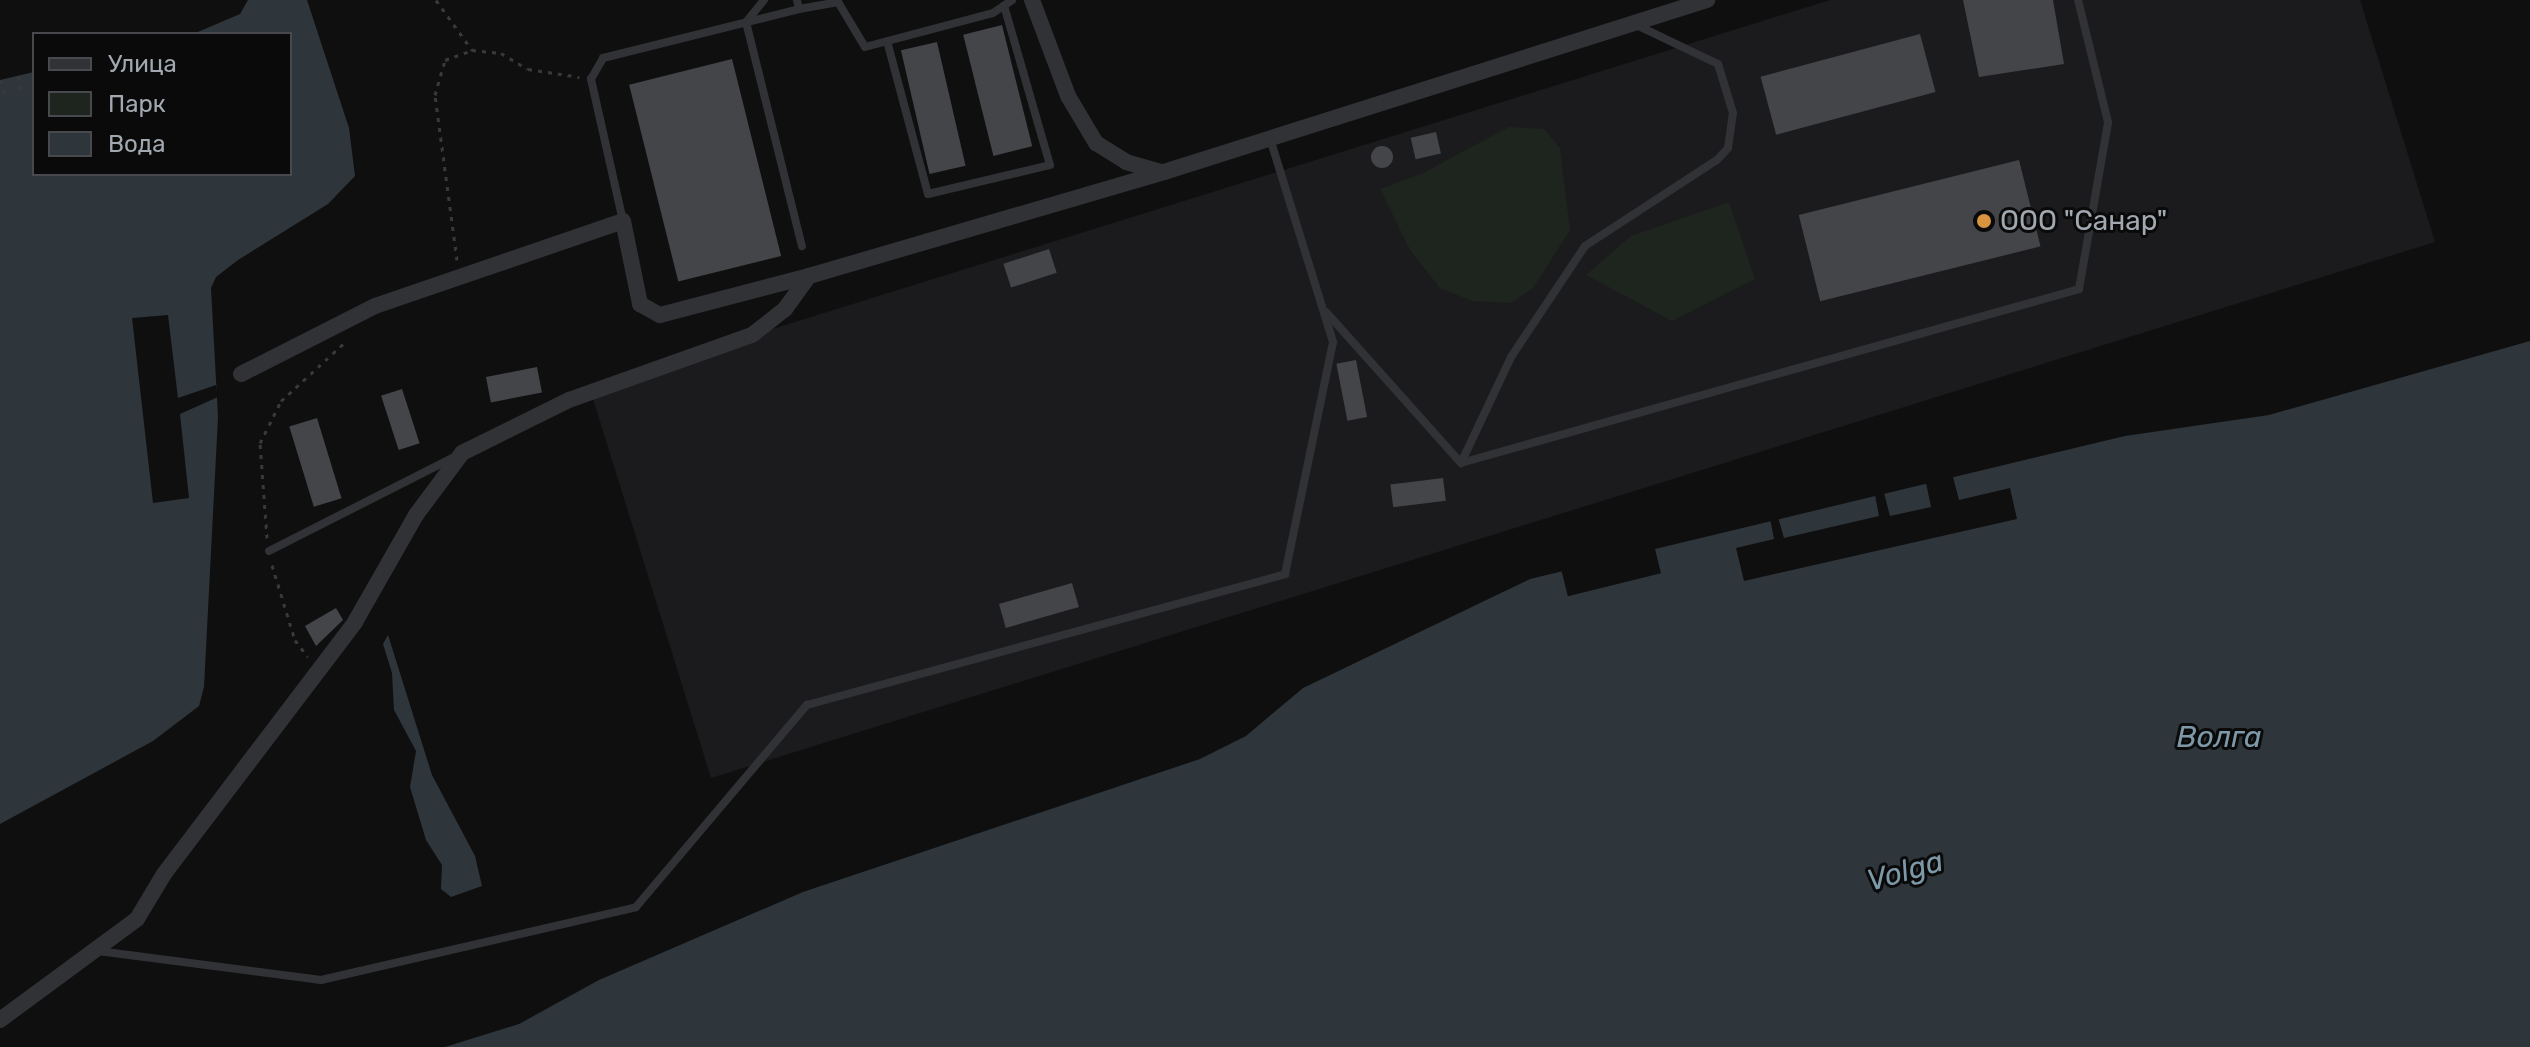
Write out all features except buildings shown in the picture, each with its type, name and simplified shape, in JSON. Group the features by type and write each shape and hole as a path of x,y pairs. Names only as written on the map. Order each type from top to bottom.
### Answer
{"street":[{"path":"1032,0 1068,96 1096,143 1126,162 1164,172"},
{"path":"241,374 375,306 623,221 640,304 660,315 809,276 1164,172 1707,0"},
{"path":"0,1020 137,919 164,874 355,622 416,515 462,453 569,400 752,335 785,309 809,276"}],"lane":[{"path":"746,22 764,0"},
{"path":"1461,463 2079,289 2108,122 2078,0"},
{"path":"623,221 591,79 603,58 746,22 798,5 838,2 865,47 887,41 993,13 1008,3 1050,165 928,194 887,41"},
{"path":"746,22 802,246"},
{"path":"1461,463 1511,357 1585,246 1717,160 1728,148 1733,113 1718,64 1633,24"},
{"path":"95,950 321,980 636,907 807,705 1285,574 1333,342 1270,139"},
{"path":"1322,308 1461,463"},
{"path":"269,551 462,453"}],"path":[{"path":"436,0 472,50"},
{"path":"459,275 435,95 445,60 472,50 501,53 528,69 591,79"},
{"path":"18,76 22,93"},
{"path":"1,80 6,100"},
{"path":"319,670 295,640 269,551 260,443 281,401 348,339"}],"shaded area":[{"path":"1830,0 2360,0 2435,242 711,778 589,386"}],"green space":[{"path":"1509,127 1544,129 1560,148 1570,230 1533,288 1511,303 1472,301 1440,288 1410,250 1380,189 1421,174"},
{"path":"1729,202 1755,279 1672,321 1586,275 1631,236"}],"water":[{"path":"248,0 307,0 349,128 355,176 328,204 216,277 211,288 218,417 204,687 199,706 153,741 0,824 0,80 32,72 32,176 292,176 292,32 198,32 240,14"},
{"name":"Волга","path":"2530,341 2530,1047 445,1047 519,1024 599,980 803,892 1200,759 1246,736 1303,688 1530,579 2125,436 2269,415"},
{"path":"388,635 432,775 475,856 482,886 451,897 441,889 442,865 426,840 410,787 416,751 394,710 392,673 383,644"}],"pier":[{"path":"168,315 178,398 216,385 218,397 180,414 189,498 153,503 132,318"},
{"path":"1953,477 1959,500 2010,488 2017,519 1744,581 1736,548 1774,539 1770,519 1778,517 1784,538 1879,516 1875,495 1884,493 1890,516 1931,507 1926,483"},
{"path":"1654,545 1661,573 1568,596 1561,568"}],"place":[{"name":"ООО \"Санар\"","path":"1984,221"}],"water label":[{"name":"Volga","path":"1905,871"}]}
